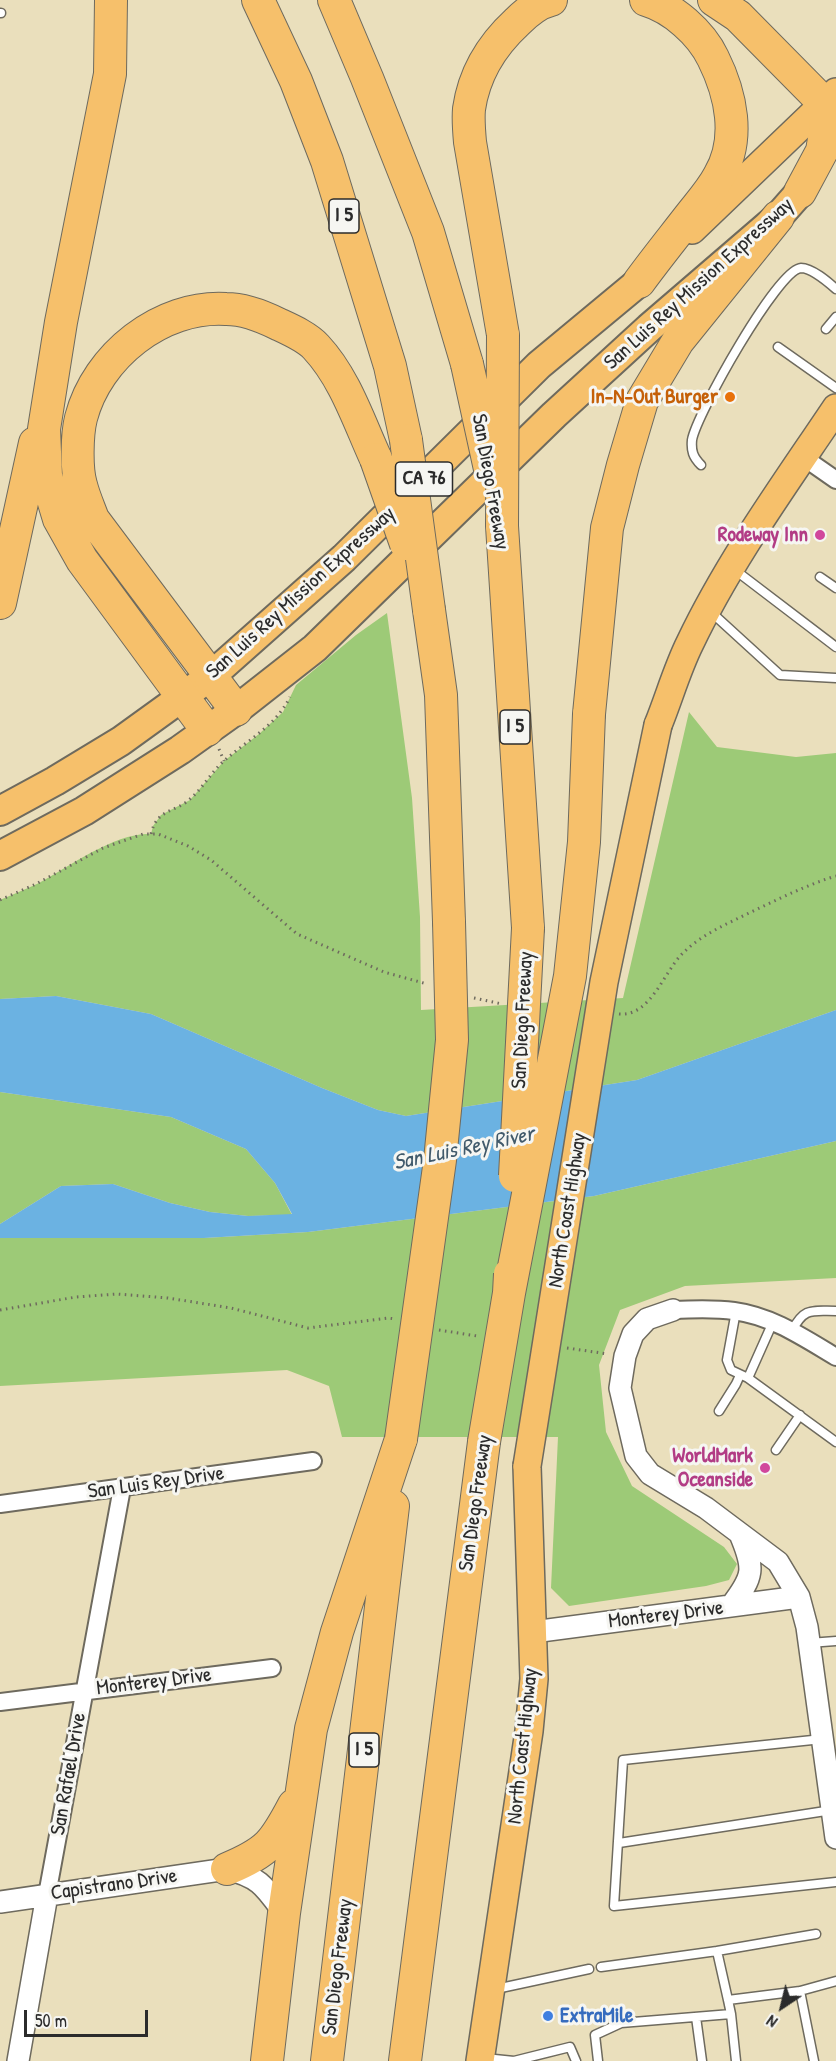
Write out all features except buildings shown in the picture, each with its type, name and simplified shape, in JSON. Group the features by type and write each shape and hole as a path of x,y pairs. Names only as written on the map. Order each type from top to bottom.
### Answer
{"highway":[{"path":"0,603 61,322 110,74 111,0"},
{"name":"San Diego Freeway","path":"258,0 296,81 327,161 390,366 406,440 441,695 449,922 452,1040 440,1160 401,1439 327,2061"},
{"name":"San Diego Freeway","path":"334,0 428,232 467,364 502,526 528,928 508,1293 484,1442 405,2061"},
{"path":"502,526 503,335 470,142 469,110 476,82 499,38 543,2 551,0"},
{"path":"639,282 720,175 729,151 732,118 723,78 705,43 683,22 657,3 646,0"},
{"path":"714,0 738,16 830,98 822,151 800,192"},
{"name":"San Luis Rey Mission Expressway","path":"0,856 84,811 180,750 236,710 315,648 554,415 649,328 778,217 800,192"},
{"path":"508,1293 570,976 584,842 589,714 607,528 642,401 678,341 778,217"},
{"name":"San Luis Rey Mission Expressway","path":"182,698 344,558 539,365 639,282"},
{"path":"236,710 93,519 80,483 78,453 80,420 88,396 98,379 123,348 142,333 173,318 200,310 226,309 253,313 291,330 315,346 334,370 376,459 429,610"},
{"path":"61,322 44,429 46,476 59,519 82,560 207,730"},
{"name":"CA 76","path":"0,811 112,746 182,698"},
{"path":"267,2061 284,1914 311,1729 337,1632 401,1439"},
{"path":"227,1869 252,1859 264,1851 278,1835 301,1791"}],"main road":[{"name":"San Luis Rey Mission Expressway","path":"639,282 830,98"},
{"name":"San Luis Rey Mission Expressway","path":"800,192 836,158"},
{"name":"North Coast Highway","path":"480,2059 530,1731 534,1679 527,1466 604,982 658,725 689,644 708,610 751,535 836,408"}],"street":[{"path":"803,457 836,480"},
{"path":"836,1357 773,1322 736,1311 673,1310 647,1319 633,1334 625,1356 620,1388 636,1456 650,1474 706,1508 778,1562 799,1597 807,1627 836,1838"},
{"name":"San Luis Rey Drive","path":"0,1504 313,1461"},
{"name":"San Rafael Drive","path":"18,2061 122,1488"},
{"path":"731,1606 748,1585 750,1569 750,1558 740,1533"},
{"name":"Monterey Drive","path":"533,1632 799,1597"},
{"name":"Monterey Drive","path":"0,1702 272,1668"},
{"path":"227,1869 246,1873 264,1886 284,1914"},
{"name":"Capistrano Drive","path":"0,1902 227,1869"}],"lane":[{"path":"701,465 694,459 692,438 703,412 746,332 770,299 792,271 799,268 807,269 836,289"},
{"path":"826,329 836,316"},
{"path":"778,347 836,388"},
{"path":"732,568 836,647"},
{"path":"820,577 836,588"},
{"path":"708,610 780,675 836,678"},
{"path":"736,1311 727,1360 731,1370 744,1376 836,1442"},
{"path":"792,1331 799,1317 810,1311 836,1311"},
{"path":"719,1410 744,1376 773,1322"},
{"path":"776,1450 800,1415"},
{"path":"809,1643 836,1641"},
{"path":"822,1739 623,1760 614,1906 836,1882"},
{"path":"619,1844 832,1810"},
{"path":"601,1967 717,1952 816,1934"},
{"path":"717,1952 731,2014 736,2061"},
{"path":"490,1991 589,1969"},
{"path":"728,2000 800,1991 836,1981"},
{"path":"800,1991 814,2061"},
{"path":"598,2061 595,2035 621,2023 731,2014"},
{"path":"696,2017 702,2061"},
{"path":"480,2059 514,2061 570,2047 576,2061"}],"path":[{"path":"151,834 153,826 161,815 190,800 224,761 260,734 283,712 291,694"},
{"path":"0,900 125,838 143,834 158,834 188,846 211,860 297,934 384,972 428,984"},
{"path":"617,1014 628,1015 647,1003 682,953 703,937 811,884 836,876"},
{"path":"471,997 504,1004"},
{"path":"0,1310 76,1297 117,1294 168,1298 231,1308 308,1328 388,1318 398,1320"},
{"path":"429,1327 484,1337"},
{"path":"566,1348 625,1356"}],"green space":[{"path":"387,613 412,798 420,917 421,1010 623,998 689,712 717,747 796,757 836,753 836,1010 637,1080 406,1116 378,1110 322,1088 151,1014 56,996 0,999 0,900 39,883 108,844 123,838 151,834 153,826 161,815 190,800 224,761 283,712 296,685 356,635"},
{"path":"0,1092 171,1117 246,1149 275,1183 292,1215 248,1216 210,1212 170,1203 113,1184 61,1186 0,1224"},
{"path":"836,1141 836,1278 685,1286 620,1310 599,1365 606,1432 632,1486 724,1547 737,1564 729,1580 706,1586 569,1606 551,1588 558,1437 342,1437 329,1386 287,1370 0,1386 0,1238 204,1238 308,1232 594,1196"}],"water":[{"name":"San Luis Rey River","path":"56,996 151,1014 322,1088 378,1110 406,1116 637,1080 836,1010 836,1141 594,1196 308,1232 204,1238 0,1238 0,1224 61,1186 113,1184 170,1203 210,1212 248,1216 292,1214 275,1183 246,1149 171,1117 0,1092 0,999"}],"place":[{"name":"In-N-Out Burger","path":"730,397"},
{"name":"Rodeway Inn","path":"820,535"},
{"name":"WorldMark Oceanside","path":"765,1468"},
{"name":"ExtraMile","path":"548,2016"}]}
